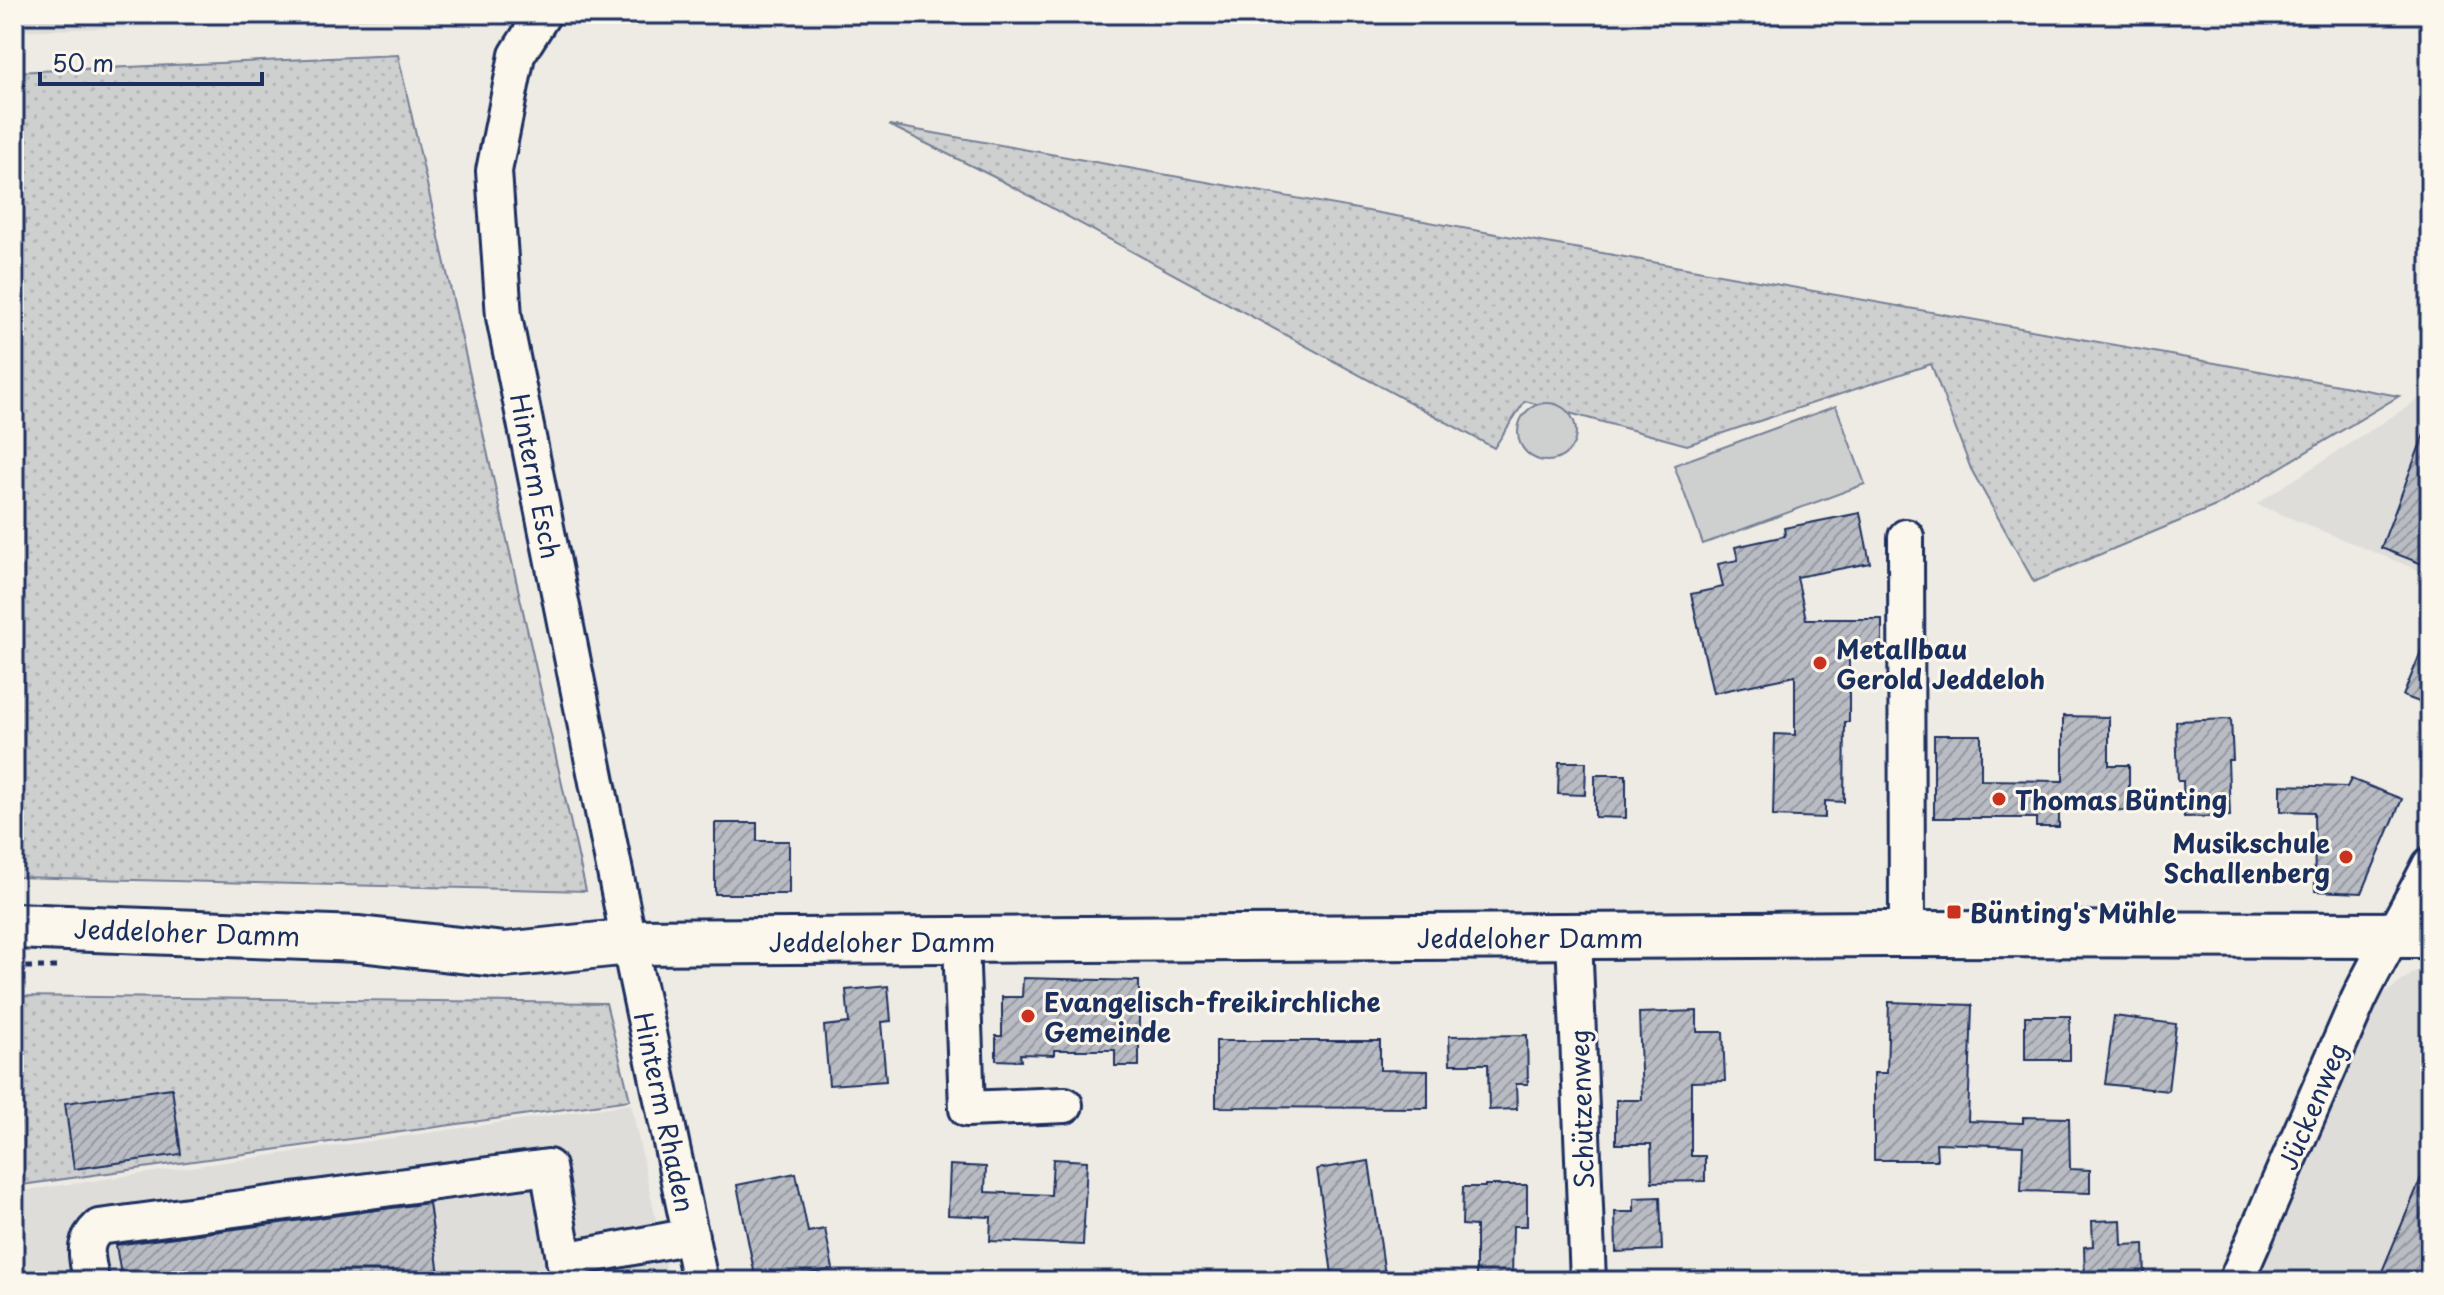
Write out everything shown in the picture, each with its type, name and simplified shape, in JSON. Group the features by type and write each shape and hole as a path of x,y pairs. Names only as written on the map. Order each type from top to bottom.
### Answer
{"main road":[{"name":"Jeddeloher Damm","path":"14,926 359,939 505,955 629,942 2412,934"}],"street":[{"name":"Hinterm Esch","path":"543,14 517,55 494,171 504,317 629,942"},
{"path":"1906,537 1907,934"},
{"name":"Jückenweg","path":"2236,1281 2378,959 2412,934 2430,865"},
{"name":"Schützenweg","path":"1574,937 1588,1281"},
{"path":"961,940 967,1109 1065,1105"},
{"name":"Hinterm Rhaden","path":"629,942 700,1281"},
{"path":"91,1281 88,1236 99,1227 548,1167 566,1271 691,1236"}],"shaded area":[{"path":"14,14 433,14 416,18 14,31"},
{"path":"398,55 586,891 14,877 14,72"},
{"path":"889,125 2399,396 2218,505 2034,582 1971,469 1931,364 1687,445 1525,401 1494,448 1002,181"},
{"path":"2430,392 2430,575 2256,504"},
{"path":"1547,403 1558,405 1567,412 1574,421 1574,443 1567,452 1558,459 1547,461 1536,459 1527,452 1520,443 1518,432 1520,421 1527,412 1536,405"},
{"path":"1836,406 1865,484 1703,544 1674,465"},
{"path":"2416,971 2430,971 2430,1281 2256,1281 2377,999"},
{"path":"14,996 606,1003 630,1100 14,1186"},
{"path":"631,1104 669,1281 14,1281 14,1192"}],"building":[{"path":"2430,424 2430,567 2381,548"},
{"path":"1860,513 1870,563 1797,577 1806,619 1882,619 1882,652 1849,652 1844,802 1825,801 1825,818 1773,816 1775,734 1795,735 1795,676 1713,693 1691,594 1723,587 1718,564 1738,560 1735,547 1785,536 1784,528"},
{"path":"2430,632 2430,706 2403,696"},
{"path":"2063,716 2109,717 2109,765 2129,765 2129,810 2059,811 2059,827 2036,827 2036,818 1934,818 1934,735 1981,735 1981,780 2063,781"},
{"path":"2231,719 2233,760 2228,760 2230,816 2184,817 2183,781 2178,781 2176,721"},
{"path":"1559,762 1586,762 1585,795 1558,794"},
{"path":"1595,775 1626,775 1626,818 1595,817"},
{"name":"Musikschule Schallenberg","path":"2351,779 2402,799 2362,893 2315,891 2314,812 2281,811 2281,785 2347,787"},
{"path":"715,823 757,823 757,841 789,841 789,894 715,894"},
{"path":"1023,978 1139,981 1139,1066 1115,1066 1115,1050 1054,1050 1054,1055 1020,1054 1021,1061 996,1060 996,1036 1002,1036 1002,997 1022,997"},
{"path":"888,986 891,1021 881,1022 886,1081 829,1085 824,1026 849,1023 846,990"},
{"path":"1889,1002 1972,1005 1968,1121 2023,1123 2023,1117 2069,1118 2070,1169 2090,1170 2090,1193 2021,1191 2023,1146 1936,1143 1937,1160 1874,1160 1874,1073 1887,1073"},
{"path":"1697,1011 1697,1032 1723,1032 1725,1081 1691,1082 1691,1156 1705,1156 1705,1181 1652,1182 1651,1144 1616,1144 1616,1100 1642,1100 1639,1013"},
{"path":"2025,1016 2070,1016 2070,1060 2025,1060"},
{"path":"2114,1016 2176,1024 2168,1091 2105,1084"},
{"path":"1527,1035 1528,1084 1516,1084 1517,1109 1489,1110 1488,1064 1450,1064 1449,1036"},
{"path":"1216,1041 1380,1041 1380,1070 1428,1071 1428,1108 1216,1107"},
{"path":"172,1088 181,1154 74,1169 65,1103"},
{"path":"2430,1157 2430,1281 2378,1281"},
{"path":"1053,1159 1087,1161 1083,1245 990,1241 991,1217 948,1215 950,1165 986,1167 985,1192 1051,1195"},
{"path":"1369,1161 1385,1275 1333,1281 1317,1169"},
{"path":"796,1173 808,1232 825,1229 833,1269 774,1281 756,1281 737,1185"},
{"path":"1527,1185 1527,1226 1513,1226 1512,1278 1476,1277 1476,1226 1462,1225 1463,1187"},
{"path":"1660,1197 1662,1250 1616,1252 1615,1212 1634,1212 1634,1198"},
{"path":"429,1203 440,1281 122,1281 116,1245"},
{"path":"2121,1220 2122,1245 2144,1244 2145,1281 2085,1281 2084,1247 2093,1246 2092,1221"}],"place":[{"name":"Metallbau Gerold Jeddeloh","path":"1820,663"},
{"name":"Thomas Bünting","path":"1999,799"},
{"name":"Musikschule Schallenberg","path":"2346,857"},
{"name":"Bünting's Mühle","path":"1954,912"},
{"name":"Evangelisch-freikirchliche Gemeinde","path":"1028,1016"}]}
